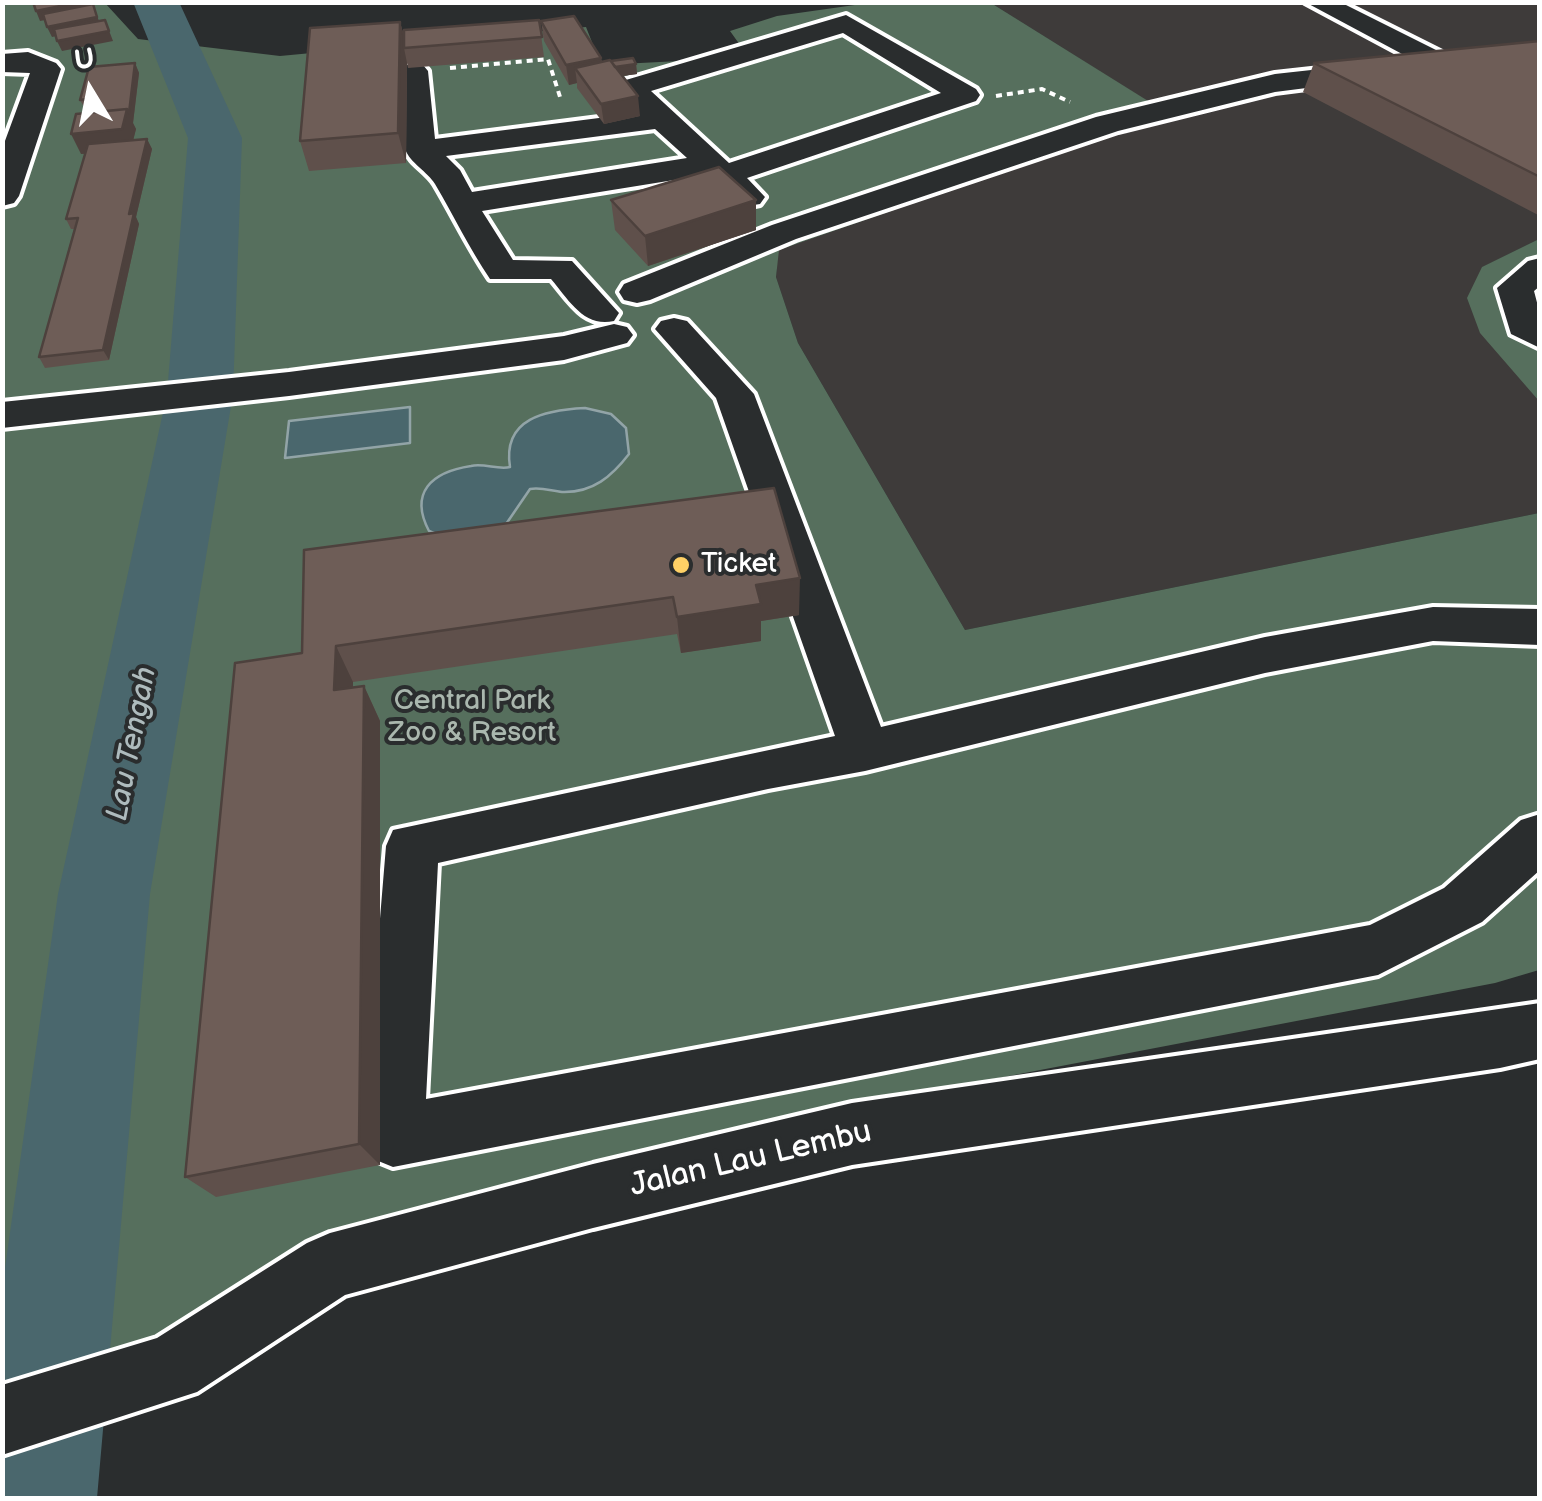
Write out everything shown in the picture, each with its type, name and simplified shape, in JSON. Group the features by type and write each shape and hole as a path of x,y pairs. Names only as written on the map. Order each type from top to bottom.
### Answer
{"street":[{"path":"1318,2 1442,64"},
{"path":"462,204 719,169 965,95 846,23 630,88 719,169 784,232"},
{"path":"2,414 289,384 564,348 608,324 614,300 784,232 1107,124 1276,83 1481,60"},
{"path":"2,63 28,61 46,69 2,196"},
{"path":"414,71 413,100 421,150 448,176 503,271 560,268 608,324 638,340 674,329"},
{"path":"421,150 662,119"},
{"path":"1540,268 1515,288 1524,326 1540,336"},
{"path":"638,292 666,296 676,303 681,311 674,329"},
{"path":"674,329 734,394 866,751"},
{"path":"1540,627 1433,624 1264,655 866,751 768,768 412,846 393,1136 1378,950 1463,905 1540,836"},
{"name":"Jalan Lau Lembu","path":"2,1420 174,1368 330,1266 593,1196 852,1134 1540,1031"}],"path":[{"path":"414,71 548,59 562,103"},
{"path":"982,98 1042,88 1107,124"}],"shaded area":[{"path":"991,3 1539,3 1539,239 1483,267 1539,401 1539,513 965,630 798,343 776,277 778,250 1168,114"}],"green space":[{"name":"Central Park Zoo & Resort","path":"876,2 991,3 1169,114 779,250 776,277 798,343 965,630 1539,513 1539,970 1495,983 711,1133 149,1341 3,1383 3,3 105,3 138,39 280,56 586,27 601,65 699,60 740,45 730,31 777,16"},
{"path":"1539,239 1539,401 1480,333 1467,298 1482,267"}],"water":[{"path":"410,407 410,443 285,458 289,421"},
{"path":"585,408 611,414 626,428 629,454 609,476 573,492 530,489 502,530 449,539 429,531 423,518 423,495 435,479 471,466 510,467 509,450 520,427 542,415"}],"building":[{"path":"33,2 80,2 36,11"},
{"path":"93,4 97,17 47,27 43,14"},
{"path":"574,16 601,58 566,65 541,21"},
{"path":"105,20 109,31 57,41 54,29"},
{"path":"539,20 542,37 404,48 404,30"},
{"path":"400,22 398,133 300,141 310,28"},
{"path":"1540,41 1540,177 1314,63"},
{"path":"633,58 636,64 615,67 611,61"},
{"path":"610,60 638,96 601,104 575,68"},
{"path":"135,63 129,113 127,109 84,113 87,99 80,100 89,67"},
{"path":"127,109 122,129 71,134 76,114"},
{"path":"147,139 103,350 39,357 78,218 66,219 88,144"},
{"path":"719,167 756,200 645,236 611,200"},
{"path":"774,488 800,578 756,585 761,604 677,617 673,597 336,646 334,690 364,686 359,1144 185,1177 235,663 302,653 304,550"}],"waterway":[{"name":"Lau Tengah","path":"35,1498 104,894 200,394 215,138 156,2"}],"place":[{"name":"Ticket","path":"681,565"}]}
